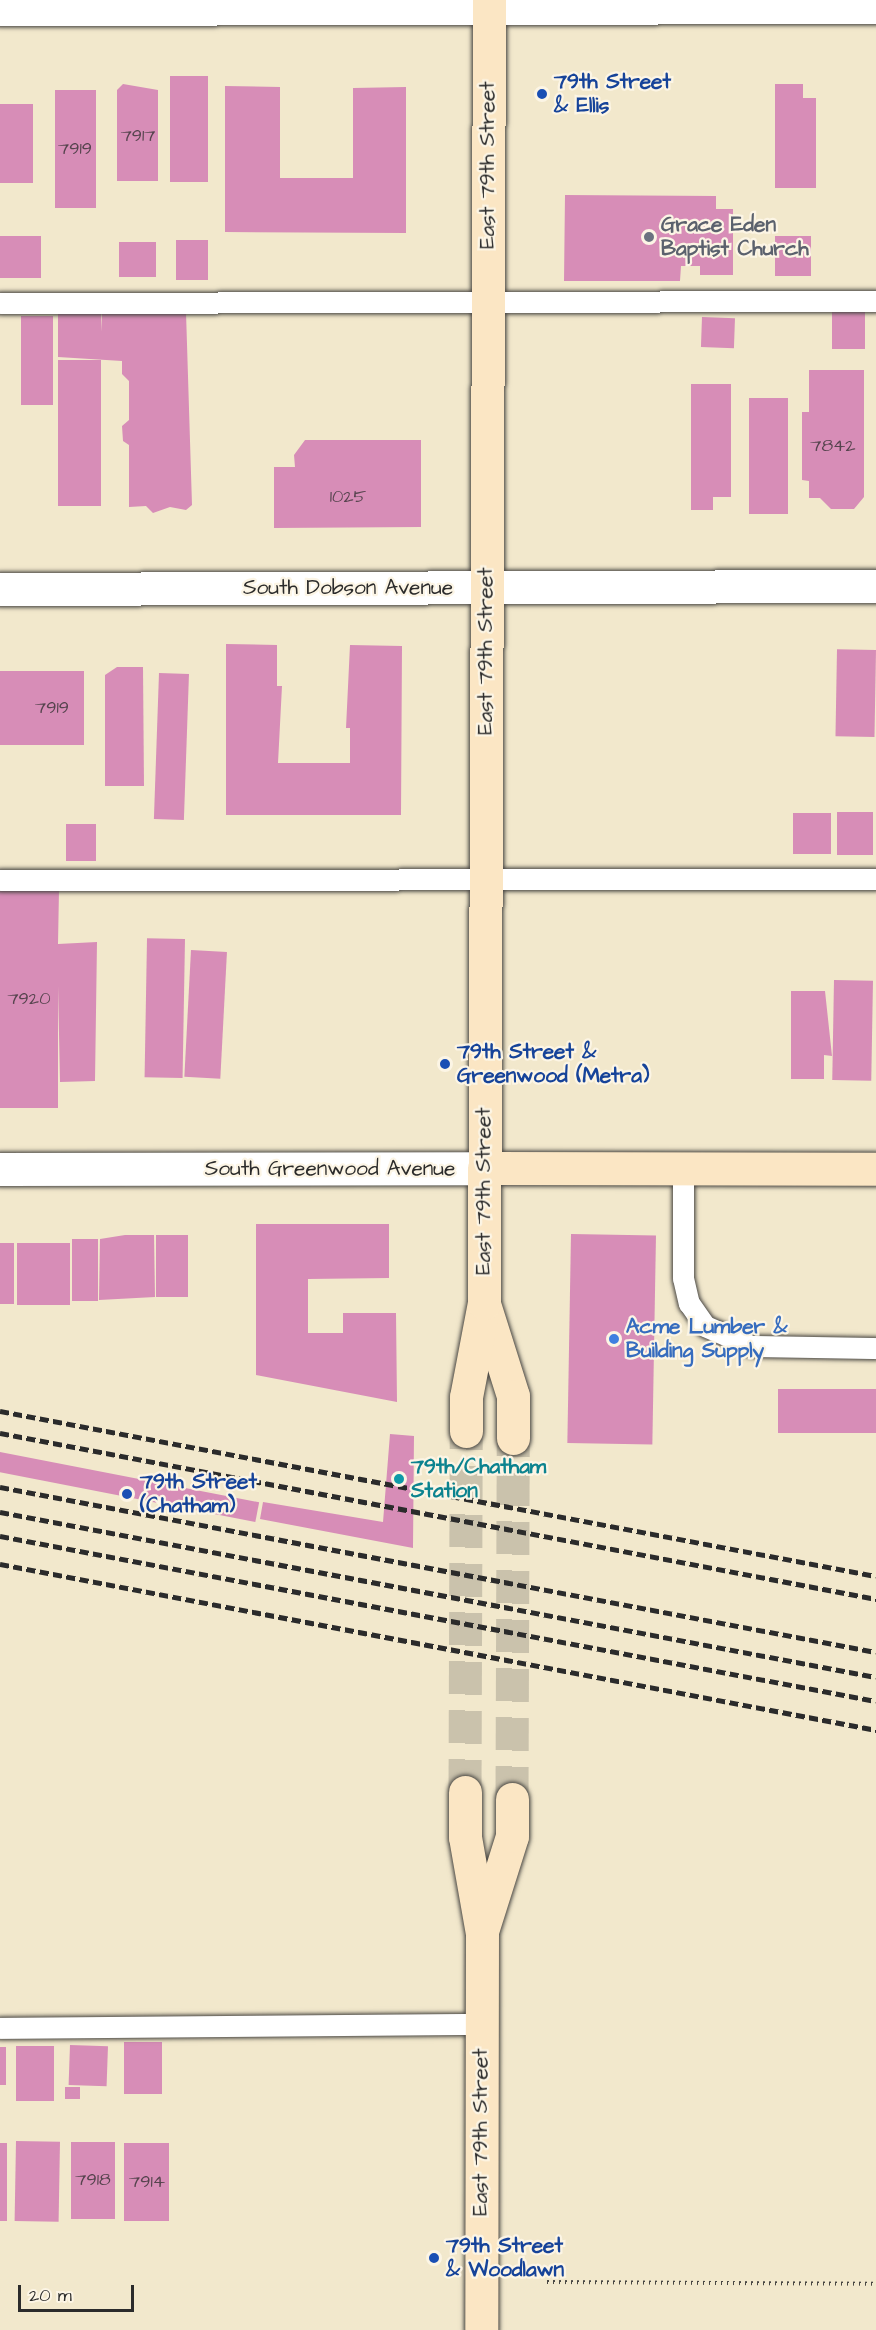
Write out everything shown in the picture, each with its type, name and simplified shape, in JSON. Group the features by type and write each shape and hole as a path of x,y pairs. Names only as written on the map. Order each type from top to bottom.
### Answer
{"main road":[{"name":"East 79th Street","path":"466,1431 466,1397 484,1303 489,4"},
{"name":"South Greenwood Avenue","path":"484,1168 876,1169"},
{"name":"East 79th Street","path":"484,1303 513,1396 513,1438"},
{"name":"East 79th Street","path":"465,1792 465,1837 482,1933 481,2330"},
{"name":"East 79th Street","path":"482,1933 512,1836 512,1799"}],"street":[{"path":"0,9 489,4 876,7"},
{"name":"South Dobson Avenue","path":"0,589 876,586"},
{"name":"South Greenwood Avenue","path":"0,1169 484,1168"}],"lane":[{"path":"0,303 876,301"},
{"path":"0,880 876,879"},
{"path":"683,1169 683,1278 689,1303 705,1326 751,1346 876,1348"},
{"path":"0,2028 482,2024"}],"path":[{"path":"547,2282 876,2284"}],"building":[{"path":"170,76 208,76 208,182 170,182"},
{"path":"123,84 158,90 158,181 117,181 117,90"},
{"path":"775,84 803,84 803,98 816,98 816,188 775,188"},
{"path":"225,86 280,87 280,178 353,178 353,88 406,87 406,233 225,232"},
{"path":"55,90 96,90 96,208 55,208"},
{"path":"0,104 33,104 33,183 0,183"},
{"name":"Grace Eden Baptist Church","path":"565,195 716,196 716,209 733,209 733,275 700,275 700,266 681,266 680,281 564,281"},
{"path":"0,236 41,236 41,278 0,278"},
{"path":"775,236 811,236 811,276 775,276"},
{"path":"176,240 208,240 208,280 176,280"},
{"path":"119,242 156,242 156,277 119,277"},
{"path":"832,309 865,309 865,349 832,349"},
{"path":"102,312 186,312 192,505 186,510 170,507 153,513 146,506 129,507 129,445 123,441 122,426 129,420 129,381 122,374 122,361 58,357 58,313 101,313 102,332"},
{"path":"21,316 53,316 53,405 21,405"},
{"path":"702,317 735,318 734,348 701,347"},
{"path":"58,360 101,360 101,506 58,506"},
{"path":"809,370 864,370 864,497 854,509 831,509 820,498 809,498 809,481 802,480 802,412 809,412"},
{"path":"691,384 731,384 731,497 713,497 713,510 691,510"},
{"path":"749,398 788,398 788,514 749,514"},
{"path":"305,440 421,440 421,527 274,528 274,467 295,467 294,455"},
{"path":"226,644 277,645 277,686 282,686 278,763 350,763 350,728 346,728 350,645 402,646 401,815 226,815"},
{"path":"837,649 876,650 874,737 835,736"},
{"path":"117,667 143,667 144,786 105,786 105,675"},
{"path":"0,671 84,671 84,745 0,745"},
{"path":"159,673 189,674 184,820 154,819"},
{"path":"837,812 873,812 873,855 837,855"},
{"path":"793,813 831,813 831,854 793,854"},
{"path":"66,824 96,824 96,861 66,861"},
{"path":"0,890 59,890 58,944 97,942 95,1081 60,1082 58,986 58,1108 0,1108"},
{"path":"147,938 185,939 183,1078 145,1077"},
{"path":"191,950 227,952 220,1079 184,1077"},
{"path":"834,980 873,981 871,1081 832,1080"},
{"path":"791,991 825,991 832,1056 824,1055 824,1079 791,1079"},
{"path":"256,1224 389,1224 389,1278 308,1279 308,1333 343,1333 343,1313 396,1313 397,1402 256,1375"},
{"name":"Acme Lumber & Building Supply","path":"571,1234 656,1235 652,1444 567,1443"},
{"path":"125,1235 154,1235 155,1297 99,1300 100,1239"},
{"path":"156,1235 188,1235 188,1297 156,1297"},
{"path":"72,1239 98,1239 98,1301 72,1301"},
{"path":"0,1243 14,1243 14,1304 0,1304"},
{"path":"17,1243 70,1243 70,1305 17,1305"},
{"path":"778,1389 876,1389 876,1433 778,1433"},
{"path":"390,1434 414,1436 413,1548 260,1519 263,1502 383,1522"},
{"path":"0,1452 259,1502 255,1522 0,1472"},
{"path":"124,2042 162,2042 162,2094 124,2094"},
{"path":"70,2045 108,2046 107,2086 69,2085"},
{"path":"16,2046 54,2046 54,2101 16,2101"},
{"path":"0,2047 6,2047 6,2085 0,2085"},
{"path":"65,2087 80,2087 80,2099 65,2099"},
{"path":"16,2141 60,2142 59,2222 15,2221"},
{"path":"71,2142 115,2142 115,2219 71,2219"},
{"path":"0,2143 7,2143 7,2221 0,2221"},
{"path":"124,2143 169,2143 169,2221 124,2221"}],"tunnel":[{"path":"465,1792 466,1431"},
{"path":"512,1799 513,1438"}],"railway":[{"path":"0,1411 876,1576"},
{"path":"0,1433 876,1599"},
{"path":"0,1487 876,1652"},
{"path":"0,1512 876,1677"},
{"path":"0,1536 876,1701"},
{"path":"0,1564 876,1730"}],"place":[{"name":"79th Street & Ellis","path":"542,94"},
{"name":"Grace Eden Baptist Church","path":"649,237"},
{"name":"79th Street & Greenwood (Metra)","path":"445,1064"},
{"name":"Acme Lumber & Building Supply","path":"614,1339"},
{"name":"79th/Chatham Station","path":"399,1479"},
{"name":"79th Street (Chatham)","path":"127,1494"},
{"name":"79th Street & Woodlawn","path":"434,2258"}]}
